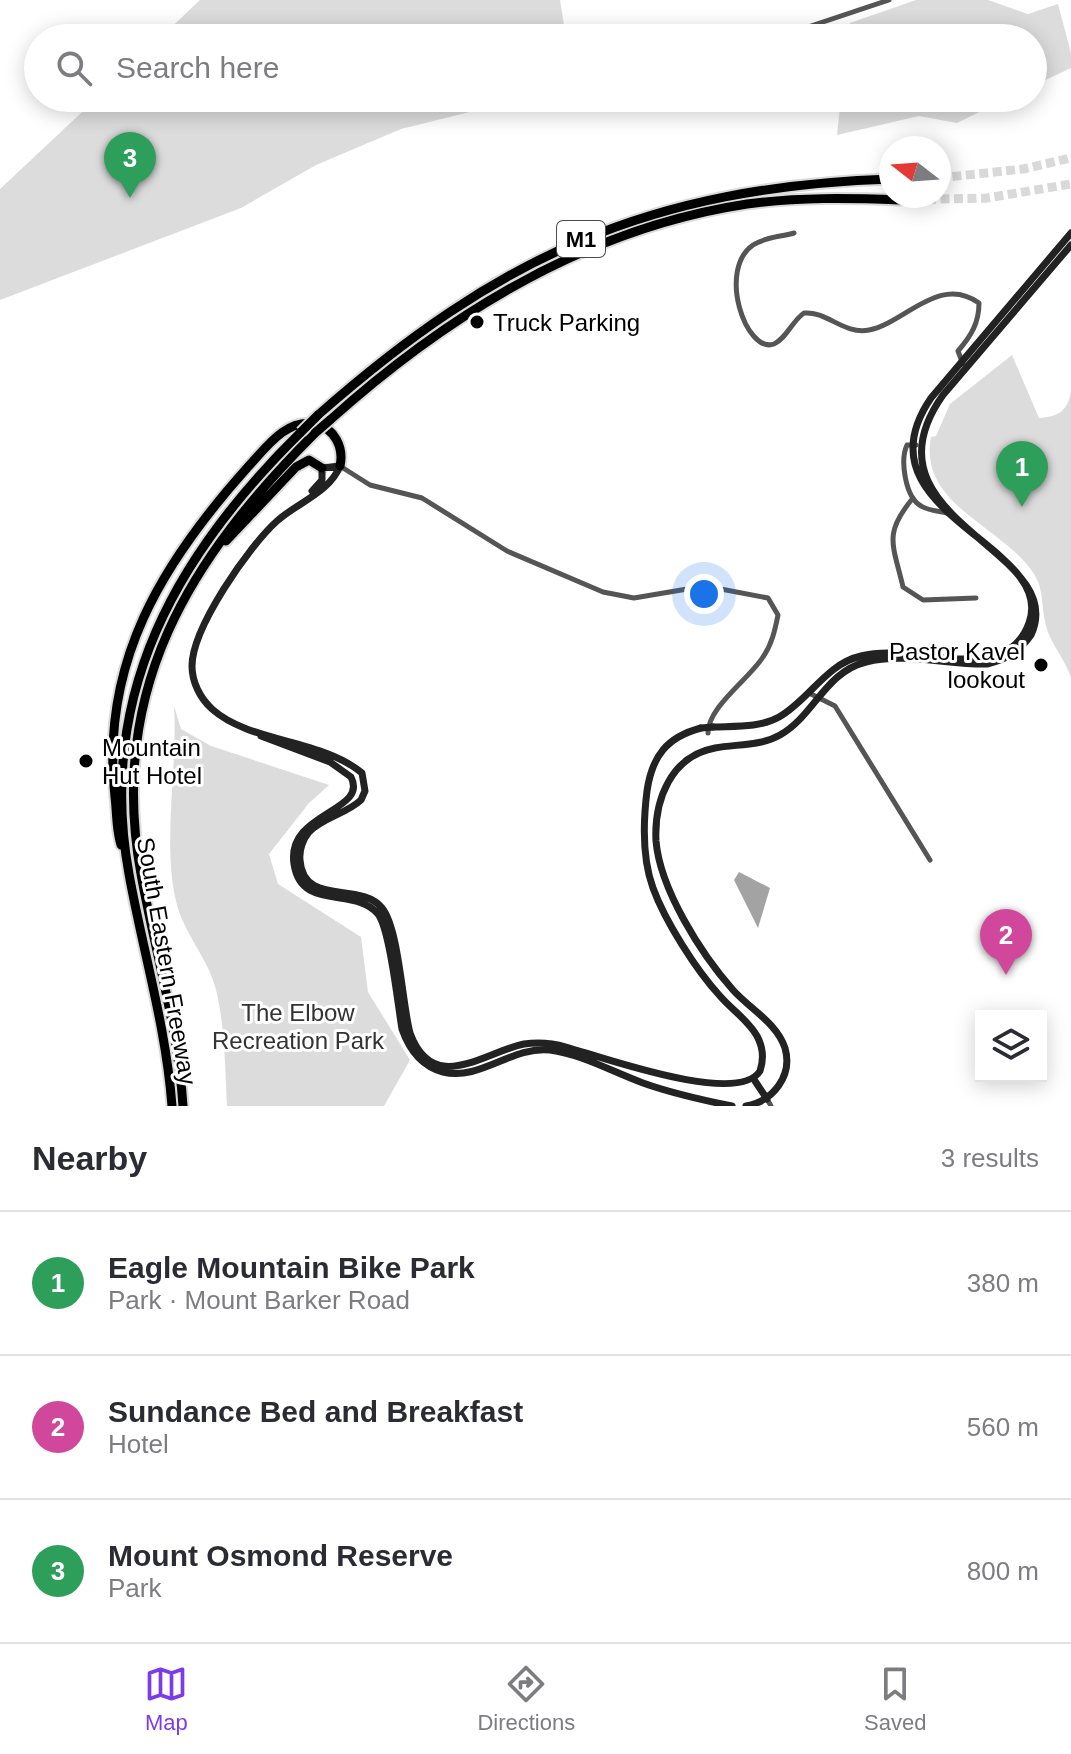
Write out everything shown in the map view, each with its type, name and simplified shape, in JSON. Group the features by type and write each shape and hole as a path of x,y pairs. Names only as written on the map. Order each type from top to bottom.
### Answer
{"highway":[{"name":"South Eastern Freeway","path":"170,1106 167,1055 128,873 122,812 124,749 135,688 155,629 183,574 217,523 318,415 377,364 452,309 533,262 649,214 739,192 801,184 879,180"},
{"name":"South Eastern Freeway","path":"183,1106 173,1023 140,872 134,809 140,717 155,657 181,600 213,549 330,420 387,372 462,317 543,270 599,244 674,219 750,204 812,198 879,200"},
{"path":"128,873 118,835 113,744 126,662 153,595 180,549 212,508 285,430 303,423 325,428 339,445 342,467"},
{"path":"155,657 212,560 248,515 299,464 311,461 322,468"}],"main road":[{"path":"769,1102 784,1076 785,1049 771,1026 720,974 674,901 660,864 656,839 660,800 674,773 693,755 780,735 834,669 856,657 885,652 977,658 1000,653 1019,641 1032,611 1025,584 947,513 923,482 917,444 930,414 964,365 1071,233"},
{"path":"964,365 1071,245"},
{"path":"739,1094 755,1081 763,1061 760,1042 749,1025 714,989 673,926 653,886 646,858 645,815 652,769 668,743 682,733 770,721 840,674 870,661 977,664 1003,660 1023,646 1035,630 1038,601 1031,579 941,496 927,475 917,444"},
{"path":"342,467 331,482 278,519 245,555 201,633 192,663 198,692 222,716 332,756 362,773 365,791 361,800 319,824 305,838 300,856 304,875 328,892 367,897 385,911 410,1033 417,1048 435,1062 464,1066 521,1045 542,1043 568,1048 708,1094 739,1094 769,1102"},
{"path":"342,467 322,468 323,478 318,486 268,524 239,559 198,632 188,663 193,689 212,713 330,762 351,777 354,792 349,801 312,821 299,835 293,852 299,879 318,895 363,903 381,919 402,1029 414,1054 431,1067 453,1073 474,1071 523,1052 552,1051 646,1084 732,1106"},
{"path":"755,1081 769,1102"},
{"path":"746,1106 769,1102"}],"street":[{"path":"817,24 889,0"},
{"path":"794,233 754,244 736,269 734,280 741,312 759,340 776,343 795,319 808,312 844,328 864,331 891,321 924,300 968,296 979,303 979,309 975,329 958,351 964,365"},
{"path":"917,444 907,445 904,454 913,498 926,509 947,513"},
{"path":"342,467 378,487 422,498 507,551 603,592 634,598 705,586 761,595 773,601 778,615 771,644 750,675 711,716 708,729"},
{"path":"913,498 894,523 903,587 923,600 976,598"},
{"path":"813,695 835,706 930,860"}],"green space":[{"path":"200,0 560,0 564,24 175,24"},
{"path":"916,0 988,0 1028,14 1058,4 1071,53 1071,68 1047,79 1047,24 850,23"},
{"path":"82,112 470,112 401,129 316,165 241,208 0,300 0,189"},
{"path":"839,112 979,112 957,123 919,116 837,135"},
{"path":"1012,355 1039,418 1061,412 1071,391 1071,678 1047,628 1041,591 1034,574 1020,557 950,498 937,480 930,460 931,437 936,436 950,404"},
{"name":"The Elbow Recreation Park","path":"174,706 181,729 211,746 329,785 309,803 269,854 278,884 361,937 368,992 410,1060 384,1106 227,1106 223,1033 216,990 179,913 172,878 170,829"}],"shaded area":[{"path":"739,872 770,888 758,928 734,880"}],"tunnel":[{"path":"951,177 1023,169 1071,158"},
{"path":"951,199 987,198 1071,184"}],"place":[{"name":"Mount Osmond Reserve","path":"130,198"},
{"name":"Truck Parking","path":"477,322"},
{"name":"Eagle Mountain Bike Park","path":"1022,507"},
{"name":"Pastor Kavel lookout","path":"1041,665"},
{"name":"Mountain Hut Hotel","path":"86,761"},
{"name":"Sundance Bed and Breakfast","path":"1006,975"}]}
